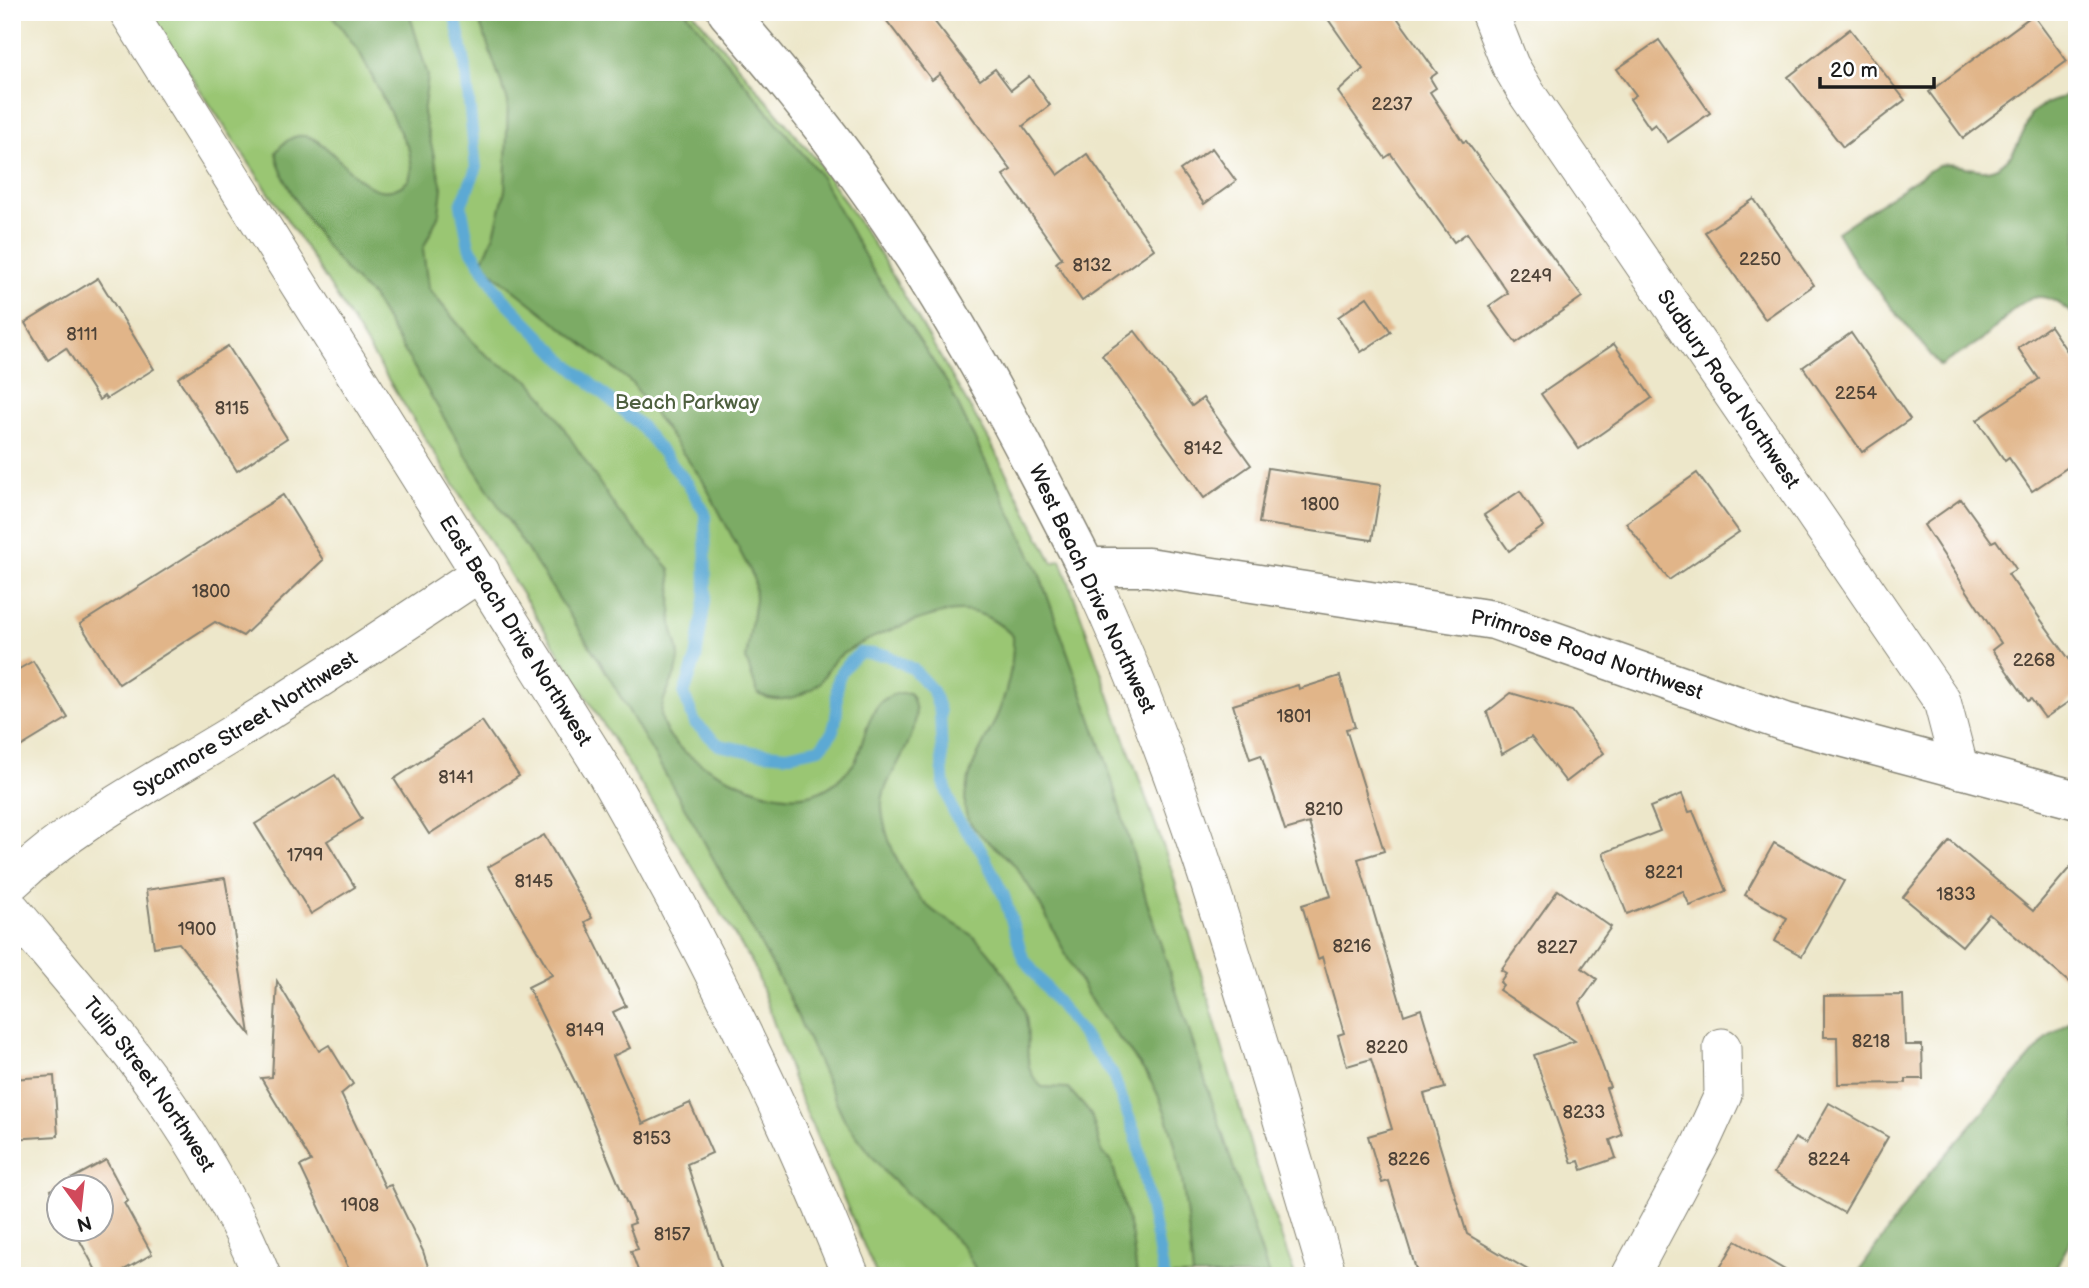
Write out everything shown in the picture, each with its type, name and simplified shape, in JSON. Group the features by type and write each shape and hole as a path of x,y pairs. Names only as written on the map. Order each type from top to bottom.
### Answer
{"street":[{"name":"East Beach Drive Northwest","path":"128,12 607,776 709,963 786,1123 851,1276"},
{"name":"West Beach Drive Northwest","path":"727,12 833,142 904,241 988,379 1086,567 1141,687 1181,794 1328,1276"},
{"name":"Sudbury Road Northwest","path":"1489,12 1510,65 1527,94 1942,701 1959,770"},
{"name":"Primrose Road Northwest","path":"1086,567 1148,567 1494,620 1785,722 2077,800"},
{"name":"Sycamore Street Northwest","path":"12,882 38,858 93,819 314,684 481,572"},
{"name":"Tulip Street Northwest","path":"12,910 163,1092 217,1178 262,1276"},
{"path":"1630,1276 1700,1145 1723,1095 1722,1047"}],"green space":[{"name":"Beach Parkway","path":"148,12 693,12 819,163 880,254 989,440 1053,563 1061,560 1171,868 1254,1158 1295,1276 877,1276 798,1093 754,966 312,257"},
{"path":"330,12 409,12 428,76 423,113 442,187 439,214 423,249 428,288 479,349 529,380 543,396 617,510 670,569 672,627 679,659 661,712 665,728 676,744 707,767 746,786 780,795 812,794 828,788 856,760 872,714 878,705 896,694 910,693 915,708 915,723 904,753 883,795 884,820 892,848 905,876 921,899 980,943 1012,986 1026,1017 1029,1065 1035,1080 1042,1087 1068,1088 1091,1114 1102,1152 1111,1161 1115,1173 1132,1237 1137,1276 979,1276 963,1246 887,1175 845,1121 785,989 602,665 472,465 371,295 329,250 300,208 280,168 276,152 293,137 309,137 325,147 372,188 390,190 409,180 412,168 409,150 360,53"},
{"path":"476,12 686,12 818,172 872,269 948,384 1038,570 1105,757 1147,902 1269,1276 1193,1276 1177,1153 1163,1106 1153,1085 1093,1004 1015,866 978,832 967,816 967,784 1002,702 1011,669 1013,636 983,615 949,612 896,628 846,652 833,662 817,685 803,694 773,699 758,694 746,659 755,599 754,578 703,481 632,383 494,274 483,260 494,235 505,190 508,102"},
{"path":"2077,84 2077,319 2051,299 2030,299 1984,338 1940,366 1855,263 1837,232 1938,165 1950,164 1982,170 2001,165 2014,151 2031,114 2041,106 2059,99"},
{"path":"2077,1017 2077,1230 2051,1276 1856,1276 1921,1183 2047,1038"}],"building":[{"path":"880,12 927,12 980,80 995,69 1011,90 1029,76 1050,105 1023,126 1058,175 1087,154 1154,249 1082,301 1056,263 1062,258 1003,175 1011,170 940,74 932,80"},
{"path":"1323,12 1393,12 1437,73 1430,78 1436,88 1430,92 1463,142 1466,141 1582,297 1516,343 1489,306 1508,293 1467,233 1454,242 1391,154 1385,158 1338,92 1363,69"},
{"path":"2033,15 2067,61 1963,138 1929,92"},
{"path":"1850,29 1905,100 1843,147 1788,77"},
{"path":"1659,40 1710,113 1668,142 1655,124 1650,128 1630,99 1636,95 1617,69"},
{"path":"1212,148 1236,181 1204,204 1180,170"},
{"path":"1754,199 1814,285 1765,319 1705,232"},
{"path":"98,278 154,369 106,399 104,396 99,400 66,348 48,360 25,323"},
{"path":"1367,297 1391,332 1361,352 1338,317"},
{"path":"2050,326 2077,366 2077,461 2032,491 2009,458 2005,461 1977,420 2039,379 2018,348"},
{"path":"1135,331 1192,406 1203,398 1251,465 1204,498 1102,355"},
{"path":"1851,333 1910,419 1862,452 1803,367"},
{"path":"1614,344 1652,398 1579,449 1541,394"},
{"path":"228,346 287,438 237,471 178,378"},
{"path":"1268,468 1381,485 1372,540 1259,523"},
{"path":"1697,473 1739,532 1669,580 1626,523"},
{"path":"1520,491 1544,526 1509,551 1484,515"},
{"path":"283,495 323,560 243,636 215,622 119,684 80,624"},
{"path":"1961,499 1992,542 1996,540 2016,569 2008,574 2077,670 2077,696 2045,718 2031,699 2028,701 1992,650 2001,643 1924,525"},
{"path":"33,661 68,718 12,752 12,673"},
{"path":"1340,676 1355,727 1346,729 1384,851 1358,859 1404,1015 1421,1009 1445,1088 1424,1094 1467,1234 1538,1276 1418,1276 1389,1181 1382,1183 1368,1136 1392,1129 1371,1059 1347,1066 1338,1035 1344,1033 1322,957 1318,959 1302,905 1331,896 1309,823 1285,830 1261,755 1250,759 1233,705 1298,685 1299,689"},
{"path":"1511,693 1572,711 1604,753 1566,782 1531,737 1502,754 1487,712"},
{"path":"482,721 519,776 429,834 394,779"},
{"path":"335,775 362,819 327,841 355,887 311,914 255,824"},
{"path":"1682,794 1689,812 1693,811 1726,891 1690,906 1683,891 1627,914 1603,853 1660,831 1650,807"},
{"path":"544,835 592,918 585,922 626,1006 613,1012 630,1048 613,1056 643,1124 690,1103 712,1153 687,1164 724,1276 640,1276 631,1251 638,1249 629,1225 635,1223 581,1094 528,987 552,975 488,867"},
{"path":"1950,841 2033,911 2077,859 2077,989 1989,914 1962,946 1903,897"},
{"path":"1774,843 1844,881 1802,956 1775,941 1787,918 1745,895"},
{"path":"225,878 250,1034 179,943 154,947 146,890"},
{"path":"1558,890 1611,927 1582,968 1597,979 1580,1003 1610,1087 1606,1088 1622,1135 1610,1140 1616,1158 1582,1170 1579,1161 1572,1163 1534,1055 1575,1041 1499,990 1503,985 1500,982 1506,973 1501,970"},
{"path":"277,981 319,1051 329,1045 353,1084 341,1094 385,1187 391,1185 423,1251 431,1276 352,1276 300,1166 311,1161 261,1078 272,1077"},
{"path":"1903,995 1905,1045 1922,1045 1923,1079 1906,1079 1906,1083 1838,1084 1837,1037 1824,1037 1824,996"},
{"path":"54,1076 58,1136 12,1139 12,1079"},
{"path":"1829,1103 1888,1137 1844,1213 1774,1173 1795,1138 1806,1144"},
{"path":"106,1160 112,1172 84,1172"},
{"path":"116,1179 128,1201 124,1203 152,1254 113,1276 99,1276 81,1242 116,1242"},
{"path":"1736,1241 1795,1276 1715,1276"}],"waterway":[{"path":"454,12 465,63 476,169 461,205 469,246 500,295 563,360 639,424 688,484 705,513 706,594 696,658 684,694 695,723 719,745 753,752 787,755 820,748 833,730 841,672 860,653 886,655 913,669 933,691 940,712 943,779 954,814 981,850 1004,896 1023,958 1112,1073 1136,1136 1164,1276"}]}
